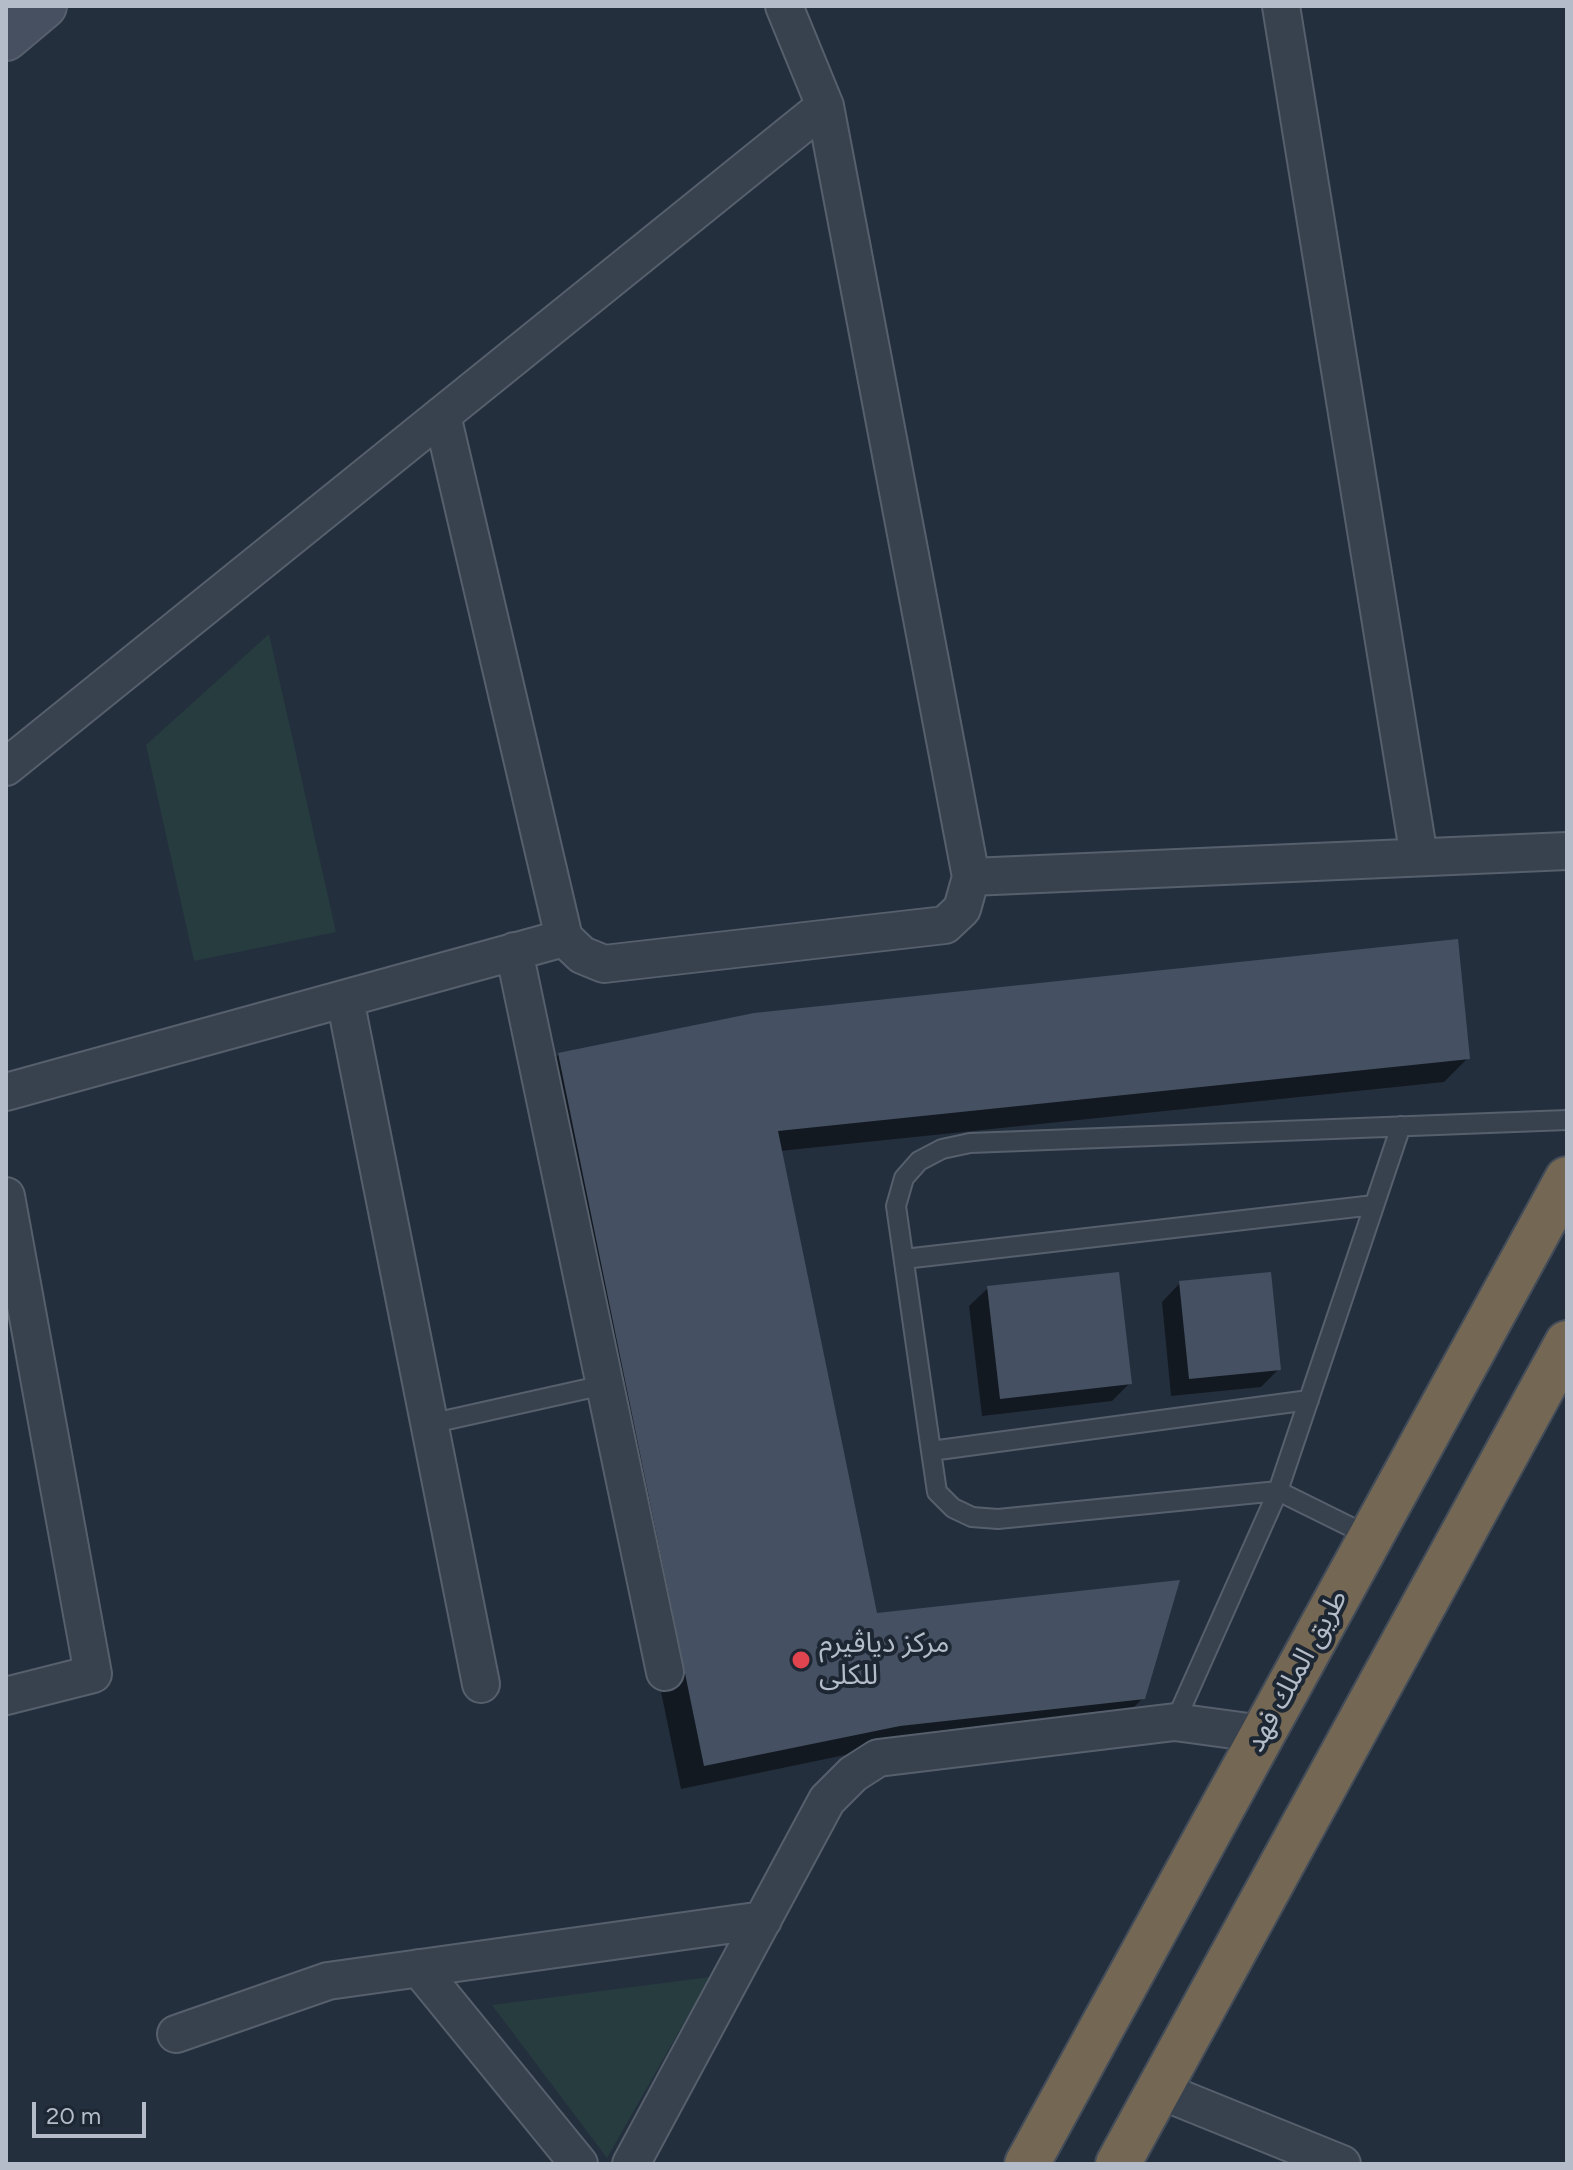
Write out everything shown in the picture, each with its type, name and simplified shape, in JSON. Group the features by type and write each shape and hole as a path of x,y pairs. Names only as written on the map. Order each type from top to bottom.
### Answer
{"highway":[{"name":"طريق الملك فهد","path":"1027,2164 1567,1179"},
{"path":"1118,2164 1567,1343"}],"street":[{"path":"6,38 44,6"},
{"path":"442,415 564,938 582,955 604,964 945,925 962,909 971,877 825,106 784,6"},
{"path":"1281,6 1419,857"},
{"path":"6,767 825,106"},
{"path":"971,877 1567,851"},
{"path":"6,1092 564,938"},
{"path":"514,951 665,1672"},
{"path":"345,999 481,1684"},
{"path":"6,1196 93,1674 6,1696"},
{"path":"631,2164 827,1800 853,1774 878,1758 1175,1722 1263,1734"},
{"path":"176,2034 328,1981 763,1920"},
{"path":"419,1968 579,2164"},
{"path":"1159,2090 1303,2157 1342,2164"}],"lane":[{"path":"1371,1537 1278,1491 998,1519 972,1517 953,1508 937,1492 896,1206 904,1178 919,1161 942,1149 970,1143 1567,1120"},
{"path":"1175,1722 1278,1491 1401,1126"},
{"path":"904,1259 1374,1205"},
{"path":"429,1424 604,1385"},
{"path":"931,1451 1309,1400"}],"green space":[{"path":"269,634 336,932 194,961 146,745"},
{"path":"710,1977 607,2158 492,2005"}],"building":[{"path":"1458,939 1470,1059 778,1131 877,1613 1180,1580 1145,1699 900,1726 704,1766 558,1053 754,1013"},
{"path":"1119,1272 1132,1384 1000,1399 987,1286"},
{"path":"1271,1272 1281,1370 1189,1379 1179,1281"}],"place":[{"name":"مركز دياڤيرم للكلى","path":"801,1660"}]}
